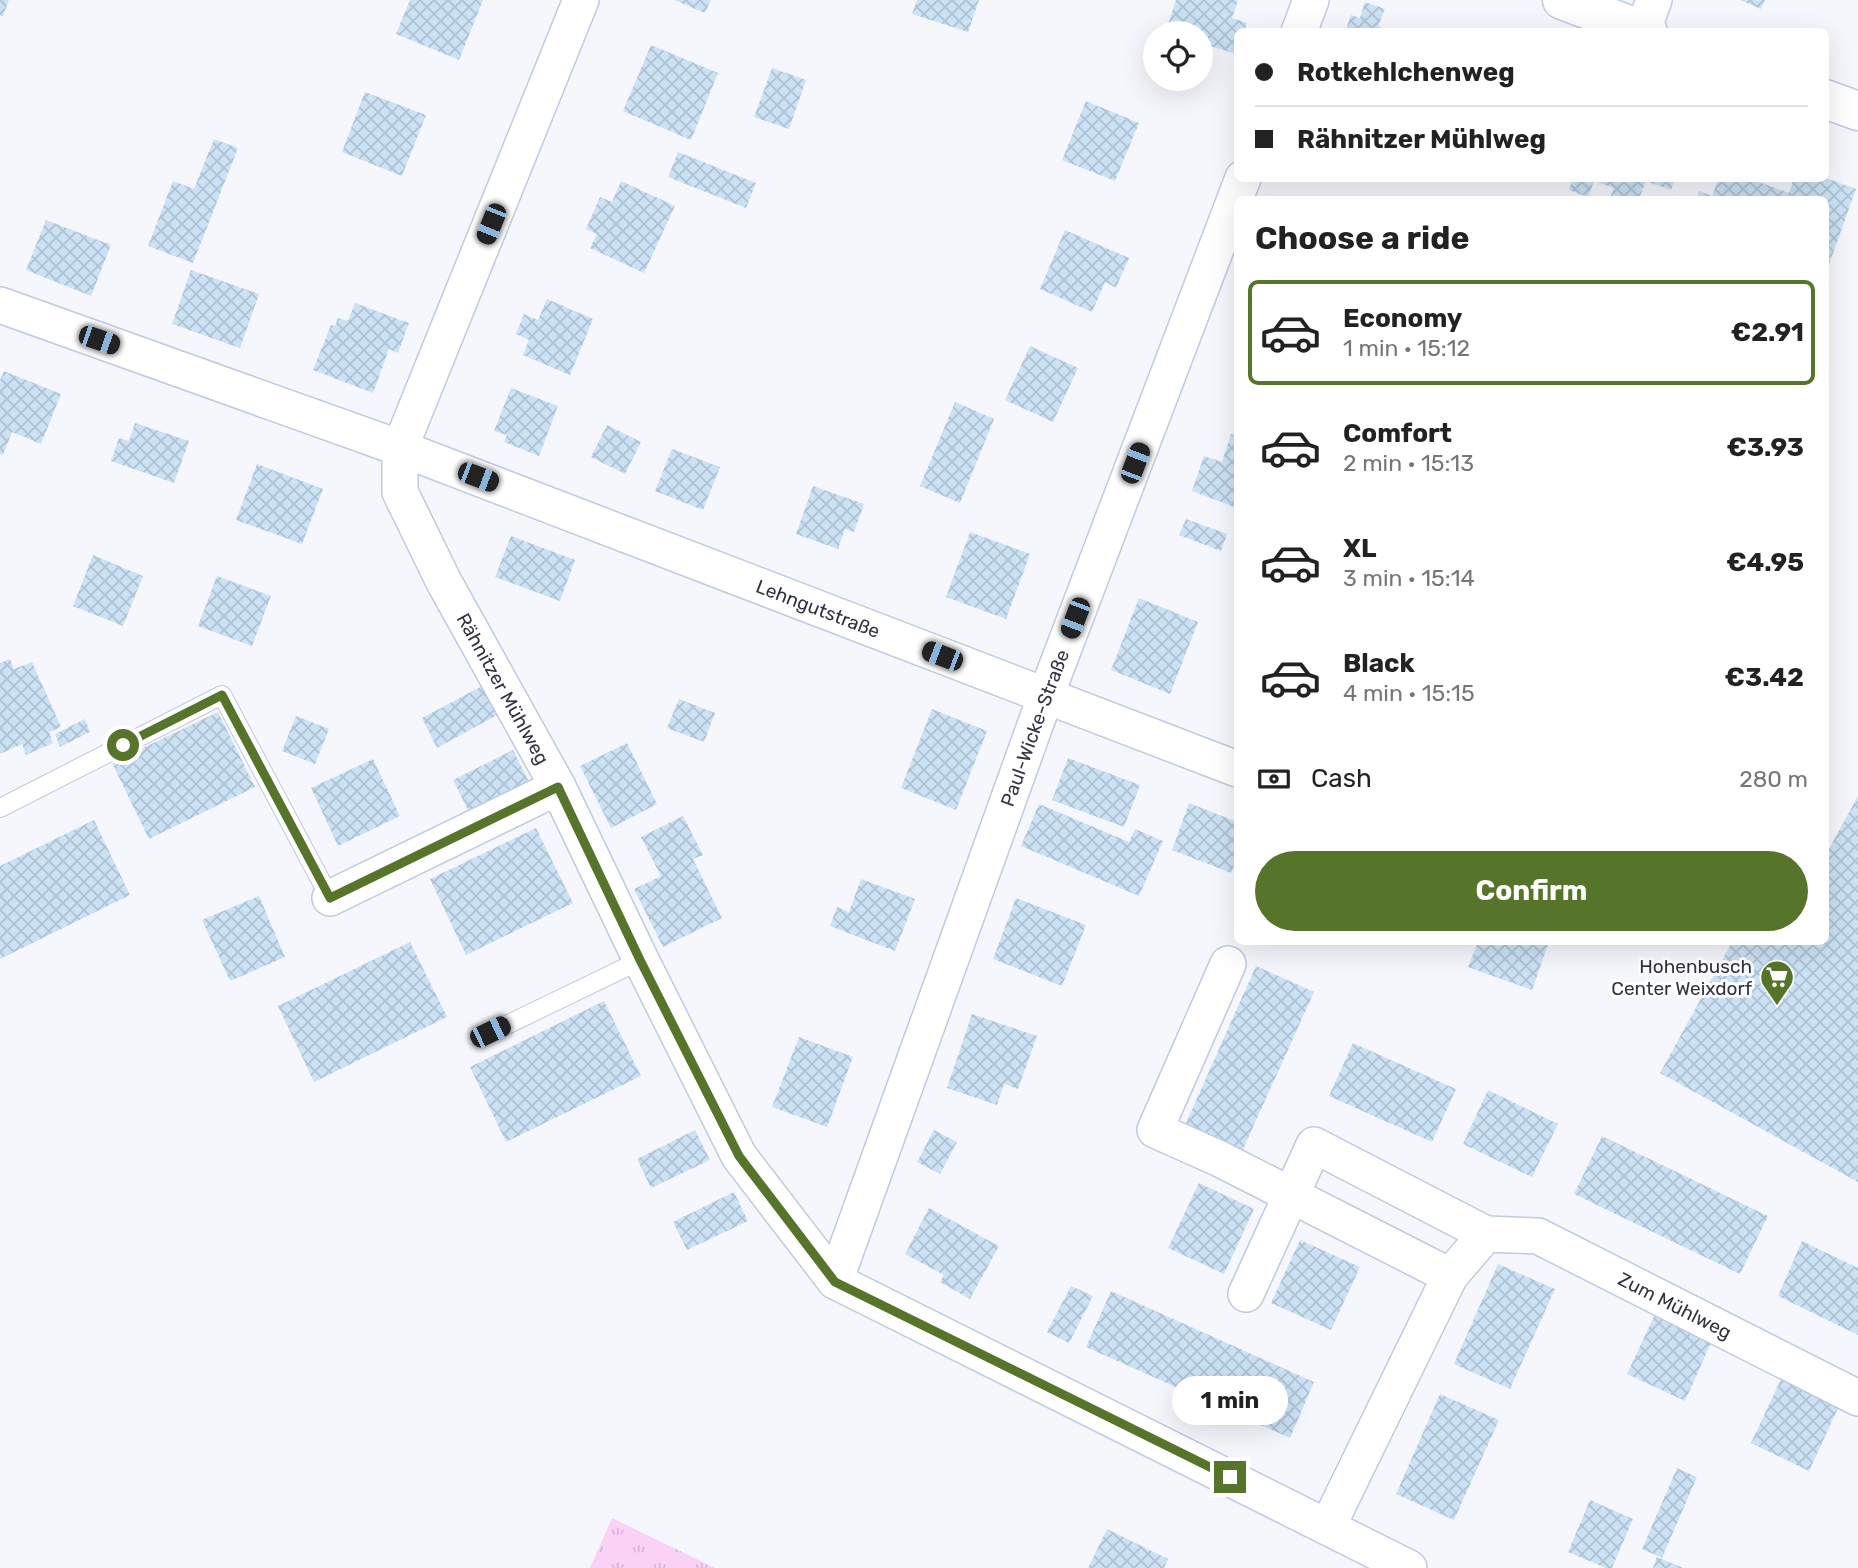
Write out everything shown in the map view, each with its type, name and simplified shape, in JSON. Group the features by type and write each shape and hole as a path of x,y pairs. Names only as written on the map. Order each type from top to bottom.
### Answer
{"main road":[{"path":"1562,0 1648,20"},
{"path":"1829,100 1858,111"}],"street":[{"path":"0,305 400,448 581,0"},
{"path":"1300,28 1311,0"},
{"name":"Paul-Wicke-Straße","path":"835,1282 1046,695 1234,202"},
{"name":"Lehngutstraße","path":"400,448 1234,768"},
{"name":"Rähnitzer Mühlweg","path":"400,448 400,492 444,582 558,787 640,960 739,1156 835,1282 1409,1568"},
{"path":"330,898 558,787"},
{"path":"1228,964 1155,1130 1291,1194 1450,1276"},
{"name":"Zum Mühlweg","path":"1245,1294 1314,1145 1486,1234 1538,1236 1858,1398"},
{"path":"1328,1526 1450,1276 1486,1234"}],"lane":[{"path":"0,808 222,695 330,898"},
{"path":"490,1032 640,960"}],"green space":[{"path":"612,1518 715,1568 590,1568"}],"building":[{"path":"0,0 9,0 3,16 0,15"},
{"path":"410,0 483,0 459,60 396,34"},
{"path":"674,0 711,0 705,13"},
{"path":"917,0 979,0 968,32 912,14"},
{"path":"1176,0 1238,0 1232,18 1247,23 1245,28 1234,28 1234,53 1213,47 1213,21 1169,21"},
{"path":"1740,0 1765,0 1761,9"},
{"path":"1365,2 1385,9 1378,26 1383,28 1346,28 1351,15 1360,18"},
{"path":"651,45 718,73 691,140 623,111"},
{"path":"772,68 806,80 789,129 754,117"},
{"path":"365,92 426,115 402,176 342,152"},
{"path":"1086,101 1139,123 1115,181 1062,160"},
{"path":"214,139 238,148 193,263 148,246 173,181 194,189"},
{"path":"678,152 756,183 746,208 668,177"},
{"path":"1829,179 1856,189 1829,264 1829,196 1712,196 1717,182 1759,182 1789,193 1793,182 1829,182"},
{"path":"621,181 675,206 644,273 590,248 597,234 586,229 600,197 612,202"},
{"path":"1572,182 1594,182 1588,196 1569,190"},
{"path":"1597,182 1646,182 1640,196 1611,196 1614,188"},
{"path":"1649,182 1674,182 1671,190"},
{"path":"1699,191 1712,196 1697,196"},
{"path":"46,220 111,245 91,296 26,270"},
{"path":"1065,230 1129,258 1116,288 1105,282 1092,312 1040,289"},
{"path":"191,270 259,294 240,348 172,324"},
{"path":"547,299 593,319 570,375 523,355 529,340 516,334 524,314 538,320"},
{"path":"355,303 409,323 398,353 389,349 373,393 313,370 331,325 335,326 338,318 348,321"},
{"path":"1030,346 1078,368 1053,422 1005,400"},
{"path":"4,371 61,394 41,444 12,432 3,455 0,454 0,380"},
{"path":"511,388 558,406 539,456 504,442 507,435 494,431"},
{"path":"955,402 994,419 960,503 920,486"},
{"path":"135,423 189,441 174,483 111,461 119,438 129,441"},
{"path":"607,425 641,442 625,474 591,457"},
{"path":"1231,434 1234,435 1234,507 1192,491 1204,456 1222,462"},
{"path":"672,449 720,467 703,510 655,491"},
{"path":"257,464 323,489 302,544 236,520"},
{"path":"813,486 864,504 854,532 845,529 838,549 796,534"},
{"path":"1186,519 1227,534 1221,551 1179,535"},
{"path":"970,532 1030,554 1006,619 946,597"},
{"path":"511,536 575,560 560,601 495,577"},
{"path":"93,555 143,576 123,626 73,606"},
{"path":"217,576 271,596 252,646 198,626"},
{"path":"1139,598 1198,622 1170,694 1111,670"},
{"path":"10,659 14,669 32,662 61,727 49,732 53,743 26,755 22,744 0,754 0,663"},
{"path":"484,685 499,714 437,748 422,718"},
{"path":"679,699 715,713 704,742 667,728"},
{"path":"932,709 987,731 956,810 901,788"},
{"path":"218,712 255,787 149,839 112,763"},
{"path":"296,716 329,729 315,764 282,751"},
{"path":"85,719 90,732 60,747 55,734"},
{"path":"627,743 657,804 611,828 580,766"},
{"path":"513,750 529,782 469,812 453,780"},
{"path":"1068,758 1140,785 1124,827 1052,800"},
{"path":"373,759 400,816 338,846 311,788"},
{"name":"Hohenbusch Center Weixdorf","path":"1858,796 1858,1182 1660,1073 1730,945 1829,945 1829,849"},
{"path":"1189,803 1234,821 1234,866 1231,873 1172,850"},
{"path":"1039,804 1129,842 1135,829 1163,841 1139,896 1021,846"},
{"path":"683,816 703,855 693,859 722,918 663,947 634,889 661,876 641,837"},
{"path":"94,820 130,895 0,959 0,866"},
{"path":"536,828 573,903 466,955 430,879"},
{"path":"861,879 915,899 895,951 830,926 837,907 849,912"},
{"path":"259,896 285,957 230,981 202,920"},
{"path":"1016,898 1086,925 1062,986 993,959"},
{"path":"410,942 447,1017 314,1082 278,1006"},
{"path":"1477,945 1548,945 1532,990 1468,967"},
{"path":"1256,966 1314,992 1239,1158 1182,1132"},
{"path":"604,1001 641,1076 506,1142 470,1067"},
{"path":"972,1014 1037,1036 1018,1089 1004,1084 997,1105 947,1088"},
{"path":"799,1037 853,1057 827,1127 772,1107"},
{"path":"1353,1043 1456,1089 1432,1142 1329,1096"},
{"path":"1488,1090 1558,1124 1532,1177 1463,1144"},
{"path":"695,1130 710,1160 651,1188 637,1159"},
{"path":"934,1130 957,1142 940,1174 917,1162"},
{"path":"1602,1136 1768,1216 1740,1274 1574,1194"},
{"path":"1199,1183 1254,1209 1224,1274 1168,1248"},
{"path":"734,1192 748,1221 687,1250 673,1222"},
{"path":"929,1208 999,1246 970,1299 940,1282 944,1275 905,1254"},
{"path":"1300,1240 1360,1267 1331,1330 1271,1303"},
{"path":"1802,1241 1858,1268 1858,1335 1778,1296"},
{"path":"1498,1264 1555,1289 1510,1389 1454,1364"},
{"path":"1071,1286 1093,1296 1069,1343 1047,1332"},
{"path":"1111,1291 1314,1382 1290,1438 1086,1347"},
{"path":"1657,1310 1714,1336 1685,1401 1627,1374"},
{"path":"1781,1379 1839,1406 1809,1471 1751,1443"},
{"path":"1440,1394 1499,1420 1454,1520 1396,1494"},
{"path":"1677,1468 1697,1477 1662,1558 1642,1549"},
{"path":"1590,1500 1633,1519 1612,1568 1568,1552"},
{"path":"1107,1529 1168,1559 1164,1568 1088,1568"},
{"path":"1657,1557 1683,1568 1653,1568"}],"place":[{"name":"Hohenbusch Center Weixdorf","path":"1777,1007"}],"route":[{"path":"123,745 222,695 330,898 558,787 640,960 739,1156 835,1282 1230,1477"}]}
